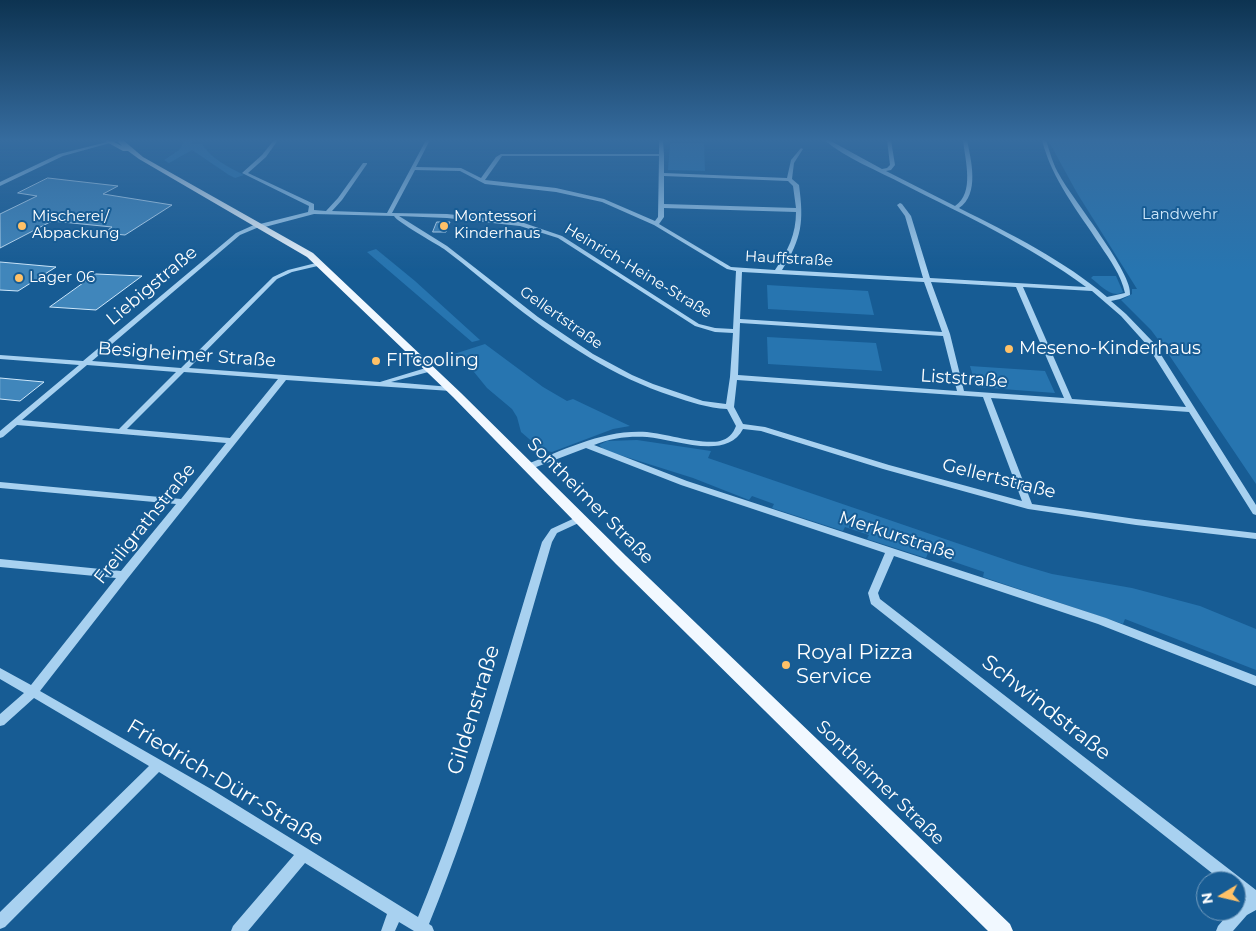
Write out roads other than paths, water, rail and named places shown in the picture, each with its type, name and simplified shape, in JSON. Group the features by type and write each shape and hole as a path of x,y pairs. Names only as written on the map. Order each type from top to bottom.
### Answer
{"main road":[{"name":"Sontheimer Straße","path":"186,183 293,243 320,264 451,389 580,519 1003,931"}],"street":[{"path":"267,183 312,205 311,213"},
{"path":"328,213 351,183"},
{"path":"388,215 405,183"},
{"name":"Hauffstraße","path":"506,183 596,199 628,210 656,224 729,268 739,270 1095,289"},
{"path":"656,224 660,217 661,183"},
{"path":"778,271 796,240 799,227 799,210 796,185 794,183"},
{"path":"905,183 1051,259 1082,278 1109,300 1130,320 1150,344 1256,512"},
{"path":"954,209 962,206 966,201 969,191 968,183"},
{"path":"1061,183 1117,266 1128,288 1128,294 1125,296 1109,300"},
{"path":"900,205 907,213 927,280 946,334 961,394"},
{"path":"660,206 799,210"},
{"name":"Heinrich-Heine-Straße","path":"260,225 311,213 447,216 520,224 544,230 586,252 698,325 716,330 736,331"},
{"name":"Gellertstraße","path":"396,215 398,219 421,231 447,249 580,351 647,385 709,404 730,407"},
{"name":"Liebigstraße","path":"0,435 238,234 260,225"},
{"path":"121,431 275,278 290,271 320,264"},
{"path":"528,467 604,438 630,433 718,444 735,436 740,426 730,407 734,377 739,270"},
{"path":"1018,286 1069,401"},
{"path":"737,321 946,334"},
{"name":"Besigheimer Straße","path":"0,357 451,389"},
{"name":"Besigheimer Straße","path":"373,383 398,379 429,368"},
{"name":"Freiligrathstraße","path":"0,721 32,693 124,575 284,377"},
{"name":"Liststraße","path":"734,377 1192,410"},
{"path":"986,396 1028,506"},
{"path":"14,422 232,441"},
{"name":"Gellertstraße","path":"740,426 762,429 886,467 1028,506 1136,522 1256,536"},
{"name":"Merkurstraße","path":"586,445 684,483 1102,620 1256,680"},
{"path":"0,485 184,502"},
{"name":"Gildenstraße","path":"424,929 469,800 550,536 554,531 580,519"},
{"name":"Schwindstraße","path":"891,551 873,593 879,604 1220,871"},
{"path":"0,563 124,575"},
{"name":"Friedrich-Dürr-Straße","path":"0,673 206,793 424,929"},
{"path":"0,922 157,766"},
{"path":"238,931 304,854"},
{"path":"1223,931 1242,910 1256,901 1246,892"},
{"path":"388,931 395,912"}],"place":[{"name":"Mischerei/ Abpackung","path":"22,226"},
{"name":"Montessori Kinderhaus","path":"444,226"},
{"name":"Lager 06","path":"19,278"},
{"name":"Meseno-Kinderhaus","path":"1009,349"},
{"name":"FITcooling","path":"376,361"},
{"name":"Royal Pizza Service","path":"786,665"}],"park label":[{"name":"Landwehr","path":"1180,215"}]}
